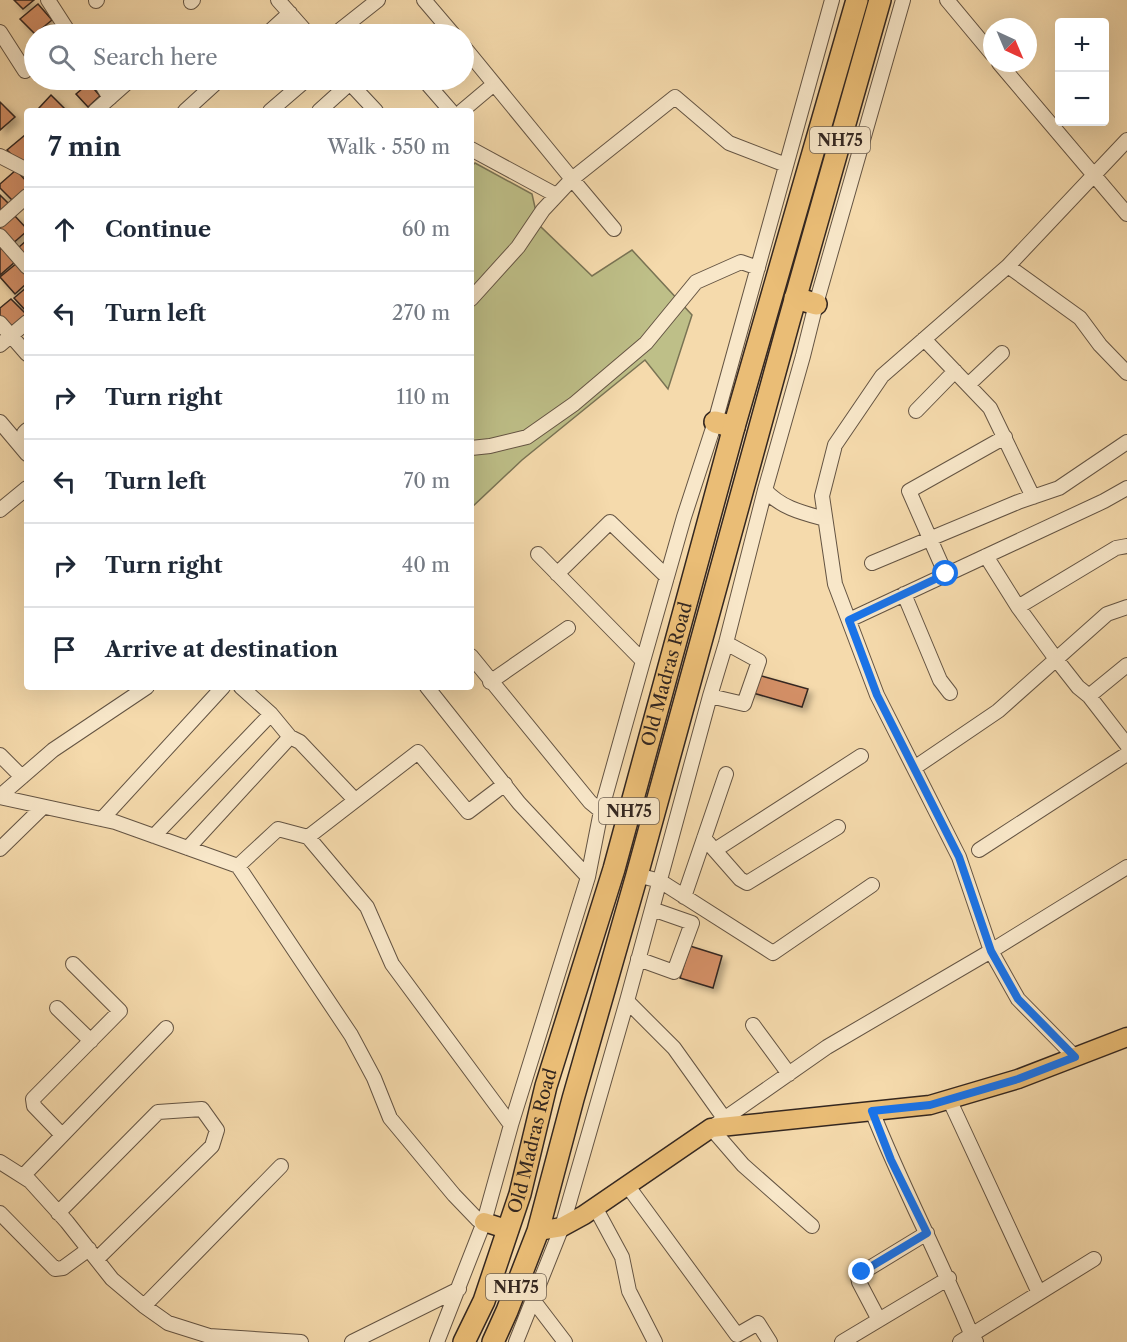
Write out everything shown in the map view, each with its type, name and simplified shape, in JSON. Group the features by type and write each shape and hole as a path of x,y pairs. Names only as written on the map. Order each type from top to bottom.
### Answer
{"highway":[{"name":"Old Madras Road","path":"464,1342 484,1301 520,1194 546,1086 614,869 725,424 769,271 857,0"},
{"name":"Old Madras Road","path":"493,1342 538,1231 573,1099 804,294 880,0"}],"main road":[{"path":"538,1231 561,1227 595,1207 718,1123 930,1105 1018,1079 1127,1037"},
{"path":"484,1222 509,1230"}],"street":[{"path":"48,0 64,24"},
{"path":"348,24 378,0"},
{"path":"424,0 444,24"},
{"path":"474,448 527,437 574,404 646,343 696,282 741,262 769,271 786,165 832,0"},
{"path":"518,1341 561,1227 627,1001 726,643 765,490 803,356 804,294 903,0"},
{"path":"947,0 983,43"},
{"path":"273,24 285,5 300,24"},
{"path":"0,32 24,68"},
{"path":"474,59 614,229"},
{"path":"1006,72 1127,214"},
{"path":"466,108 494,84"},
{"path":"105,90 110,98"},
{"path":"98,108 119,90"},
{"path":"187,108 208,90"},
{"path":"273,108 294,90"},
{"path":"322,108 340,90"},
{"path":"357,90 373,108"},
{"path":"433,90 448,108"},
{"path":"474,296 518,248 543,210 572,179 675,97 729,143 786,165"},
{"path":"1075,1057 1018,999 991,951 959,857 877,695 835,584 822,496 835,445 882,376 1008,266 1127,140"},
{"path":"474,150 556,195"},
{"path":"0,156 24,168"},
{"path":"0,220 24,199"},
{"path":"0,236 24,264"},
{"path":"1008,266 1080,318 1100,345 1127,373"},
{"path":"0,323 24,350"},
{"path":"0,345 24,324"},
{"path":"924,339 990,408 1033,497"},
{"path":"968,385 1002,353"},
{"path":"916,411 955,371"},
{"path":"0,422 24,450"},
{"path":"437,1342 484,1222 511,1125 588,877 601,811 667,577 725,424"},
{"path":"946,574 909,491 1005,437"},
{"path":"872,563 1059,488 1127,442"},
{"path":"849,620 1104,501 1127,488"},
{"path":"0,509 24,490"},
{"path":"765,490 786,507 825,519"},
{"path":"557,574 610,522 667,577"},
{"path":"1018,607 1116,548 1127,546"},
{"path":"538,554 643,661"},
{"path":"986,556 1018,607 1056,659 1078,687 1089,696 1127,745"},
{"path":"904,594 940,680 950,693"},
{"path":"914,768 998,711 1107,614 1127,607"},
{"path":"490,682 568,628"},
{"path":"710,696 744,704 759,661 726,643"},
{"path":"474,660 590,802 601,811"},
{"path":"1089,696 1127,665"},
{"path":"0,796 53,750 143,690"},
{"path":"102,819 220,690"},
{"path":"244,690 271,714 290,737 300,742 356,800"},
{"path":"430,690 519,802 588,877"},
{"path":"154,836 271,714"},
{"path":"188,848 290,737"},
{"path":"308,837 418,752 468,812 505,784"},
{"path":"979,850 1127,754"},
{"path":"0,755 22,777"},
{"path":"715,850 861,756"},
{"path":"684,897 726,774"},
{"path":"0,796 102,819 238,866 351,1035 374,1078 390,1118 454,1194 478,1220 484,1222"},
{"path":"0,849 43,807"},
{"path":"704,838 740,879 747,883 838,827"},
{"path":"238,866 278,829 308,837 368,908 392,964 511,1125"},
{"path":"718,1123 827,1047 991,951 1127,867"},
{"path":"637,875 660,881 773,953 872,885"},
{"path":"638,959 674,972 692,923 652,909"},
{"path":"62,1135 34,1106 33,1099 120,1011 73,964"},
{"path":"627,1001 674,1048 743,1165 812,1226"},
{"path":"57,1008 91,1041"},
{"path":"753,1025 789,1074"},
{"path":"23,1176 166,1028"},
{"path":"949,1099 1039,1293"},
{"path":"0,1213 55,1269 63,1268 93,1254 212,1146 217,1130 202,1109 159,1112 58,1213"},
{"path":"872,1111 891,1160 949,1278 969,1340 1094,1259"},
{"path":"0,1162 30,1181 112,1279 168,1323 209,1336 301,1342"},
{"path":"144,1306 281,1166"},
{"path":"627,1185 737,1335 758,1323 770,1342"},
{"path":"595,1207 622,1257 629,1291 655,1342"},
{"path":"879,1320 858,1277 862,1272 927,1233"},
{"path":"842,1342 949,1278"},
{"path":"352,1342 459,1289"},
{"path":"533,1300 566,1342"}],"green space":[{"path":"474,164 532,194 539,225 592,276 632,250 692,315 668,389 645,360 522,460 474,505"}],"building":[{"path":"14,0 34,0 23,9"},
{"path":"38,4 52,20 47,24 25,24 20,19"},
{"path":"81,90 95,90 100,96 88,107 76,94"},
{"path":"51,95 64,108 39,108"},
{"path":"0,102 15,117 0,130"},
{"path":"24,136 24,163 22,165 7,150"},
{"path":"16,170 24,179 24,192 13,201 0,188 0,184"},
{"path":"0,195 11,206 0,216"},
{"path":"14,215 24,226 24,234 11,245 0,234 0,226"},
{"path":"24,243 24,255 18,248"},
{"path":"2,245 16,261 0,275 0,246"},
{"path":"17,263 24,270 24,286 15,294 0,277"},
{"path":"24,290 24,309 14,298"},
{"path":"11,299 24,312 24,316 9,329 0,321 0,308"},
{"path":"751,673 808,689 802,707 746,691"},
{"path":"690,946 722,956 713,988 680,978"}],"route":[{"path":"862,1272 927,1233 891,1160 872,1111 930,1105 1018,1079 1075,1057 1018,999 991,951 959,857 877,695 849,620 946,574"}]}
